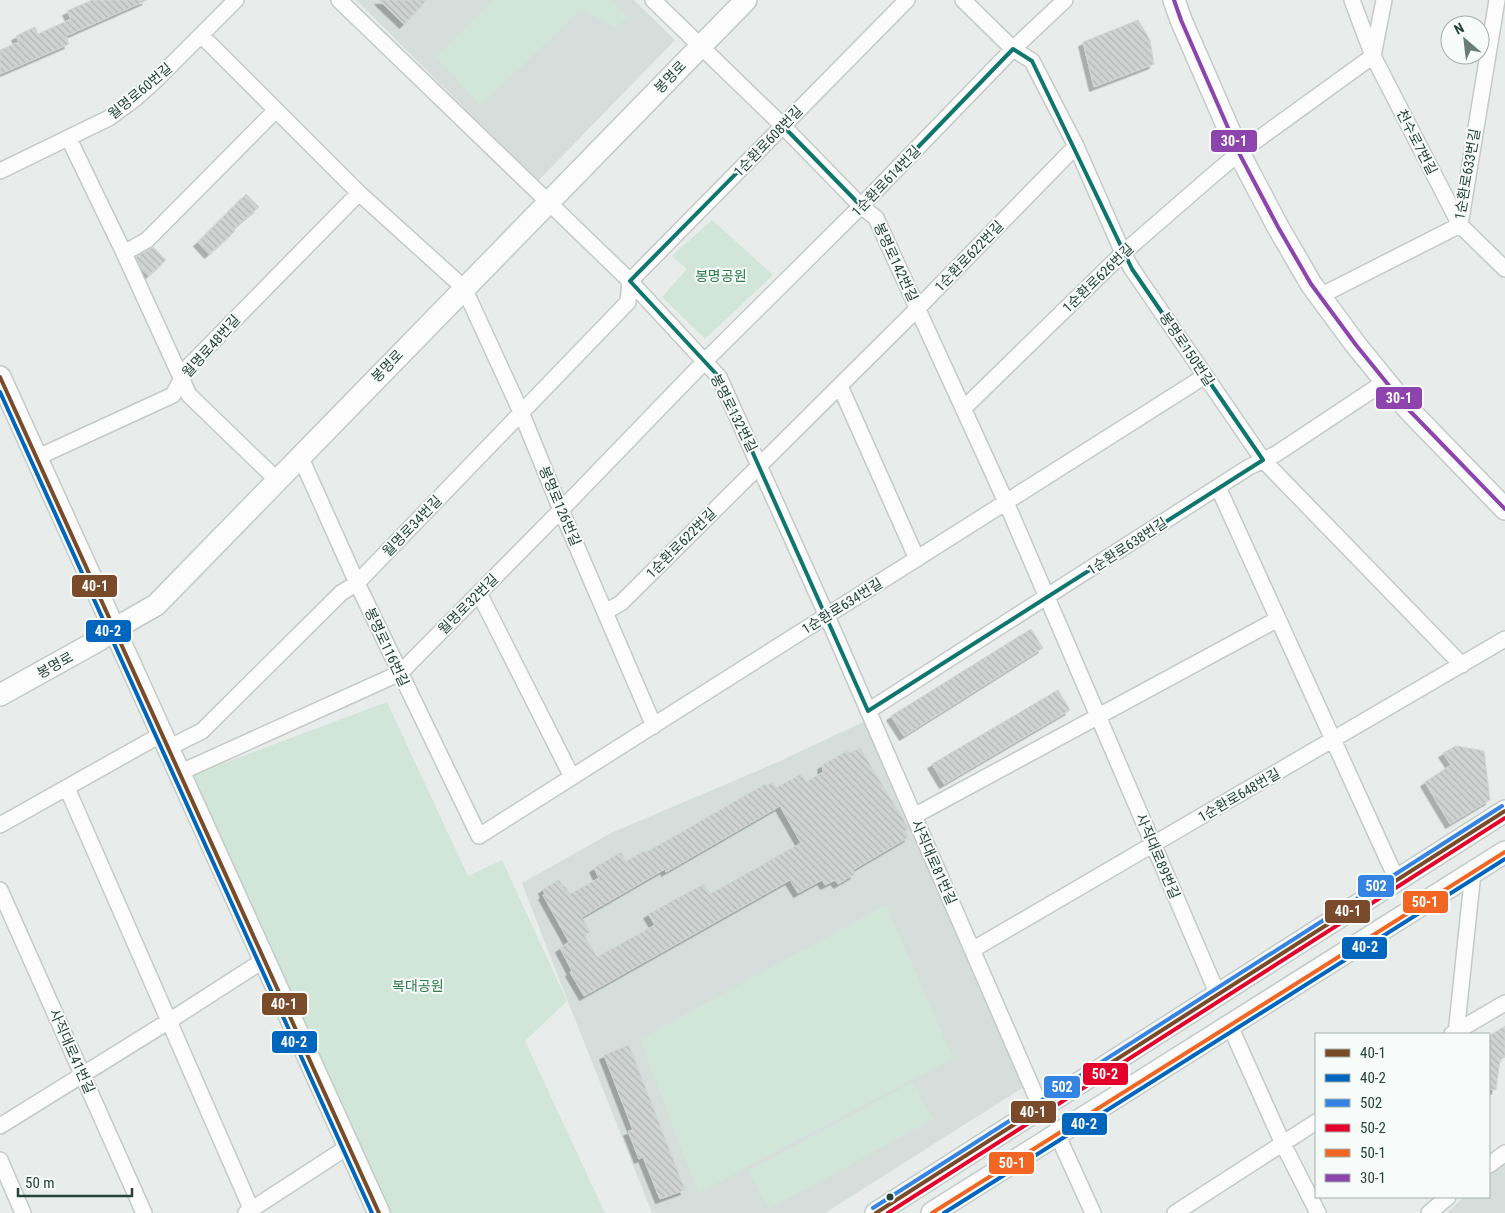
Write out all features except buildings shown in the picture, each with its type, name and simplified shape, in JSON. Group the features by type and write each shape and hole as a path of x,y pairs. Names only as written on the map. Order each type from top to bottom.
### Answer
{"street":[{"name":"월명로60번길","path":"0,171 109,118 136,98 236,0"},
{"name":"봉명로132번길","path":"339,0 630,281 719,377 827,616"},
{"name":"봉명로142번길","path":"653,0 783,126 861,206 876,218 1006,502"},
{"name":"봉명로","path":"0,695 99,640 114,629 156,605 746,0"},
{"name":"1순환로608번길","path":"630,281 906,0"},
{"name":"봉명로150번길","path":"963,0 1013,49 1032,60 1076,146 1123,253 1132,269 1263,460 1462,665"},
{"name":"1순환로614번길","path":"705,361 861,206 1013,49 1065,0"},
{"path":"1174,0 1180,20 1239,153 1311,284 1356,345 1408,409 1505,509"},
{"name":"천수로7번길","path":"1352,0 1374,56 1460,225 1505,269"},
{"path":"1374,56 1384,0"},
{"name":"1순환로633번길","path":"1320,296 1460,225 1497,0"},
{"path":"201,35 359,193 464,288"},
{"name":"1순환로626번길","path":"963,409 1123,253 1239,153 1374,56"},
{"path":"124,252 147,240 276,110"},
{"path":"69,139 124,252 182,378 188,396 277,480"},
{"name":"1순환로622번길","path":"605,612 621,603 917,309 1076,146"},
{"name":"월명로48번길","path":"36,458 173,395 190,365 359,193"},
{"name":"월명로34번길","path":"0,825 67,788 165,741 202,731 340,592 357,583 628,302 630,281"},
{"name":"봉명로126번길","path":"464,288 522,412 561,510 654,726"},
{"name":"월명로32번길","path":"179,773 400,673 705,361"},
{"name":"1순환로634번길","path":"479,836 1206,376"},
{"path":"0,377 379,1213"},
{"name":"1순환로638번길","path":"868,711 1218,487 1276,454 1386,381"},
{"path":"840,386 917,559"},
{"name":"봉명로116번길","path":"300,456 357,583 479,836"},
{"path":"1218,487 1397,880"},
{"name":"사직대로89번길","path":"1006,502 1218,995"},
{"path":"479,593 572,777"},
{"name":"사직대로81번길","path":"827,616 1041,1108"},
{"path":"914,816 1278,619"},
{"name":"1순환로648번길","path":"972,950 1505,640"},
{"path":"67,788 209,1112 250,1212 349,1146"},
{"path":"876,1213 1505,812"},
{"path":"932,1213 1505,852"},
{"path":"1455,1033 1473,872"},
{"name":"사직대로41번길","path":"0,890 144,1213"},
{"path":"0,1126 83,1076 264,960"},
{"path":"1455,1033 1505,1003"},
{"path":"1230,1026 1283,1144 1318,1213"},
{"path":"1175,1213 1315,1123"},
{"path":"1057,1134 1093,1213"},
{"path":"1490,1164 1505,1153"},
{"path":"0,1160 23,1213"},
{"path":"1428,1213 1430,1198"},
{"path":"1428,1213 1447,1198"}],"highlighted area":[{"path":"1013,49 1032,61 1132,269 1263,460 868,711 719,377 630,281 783,126 861,206"}],"shaded area":[{"path":"356,0 634,0 675,40 538,181"},
{"path":"865,721 1024,1087 825,1213 652,1213 522,883 611,833 778,762"},
{"path":"1505,1160 1505,1213 1447,1213 1463,1198 1490,1198 1490,1173"}],"green space":[{"path":"494,0 611,0 629,18 615,27 582,9 480,105 436,57"},
{"name":"봉명공원","path":"712,220 773,275 705,339 662,297 687,269 672,256"},
{"name":"복대공원","path":"387,702 468,876 502,860 567,1001 525,1041 605,1213 388,1213 192,775"},
{"path":"886,905 953,1058 698,1193 640,1039"},
{"path":"912,1082 933,1119 769,1209 748,1171"}],"transit line":[{"name":"30-1","path":"1174,0 1239,153 1311,284 1356,345 1408,409 1505,509"},
{"name":"40-1","path":"0,377 379,1213"},
{"name":"40-2","path":"0,392 372,1213"},
{"name":"502","path":"873,1208 1502,806"},
{"name":"40-1","path":"876,1213 1505,811"},
{"name":"50-2","path":"888,1213 1505,818"},
{"name":"50-1","path":"932,1213 1505,852"},
{"name":"40-2","path":"944,1213 1505,859"}]}
